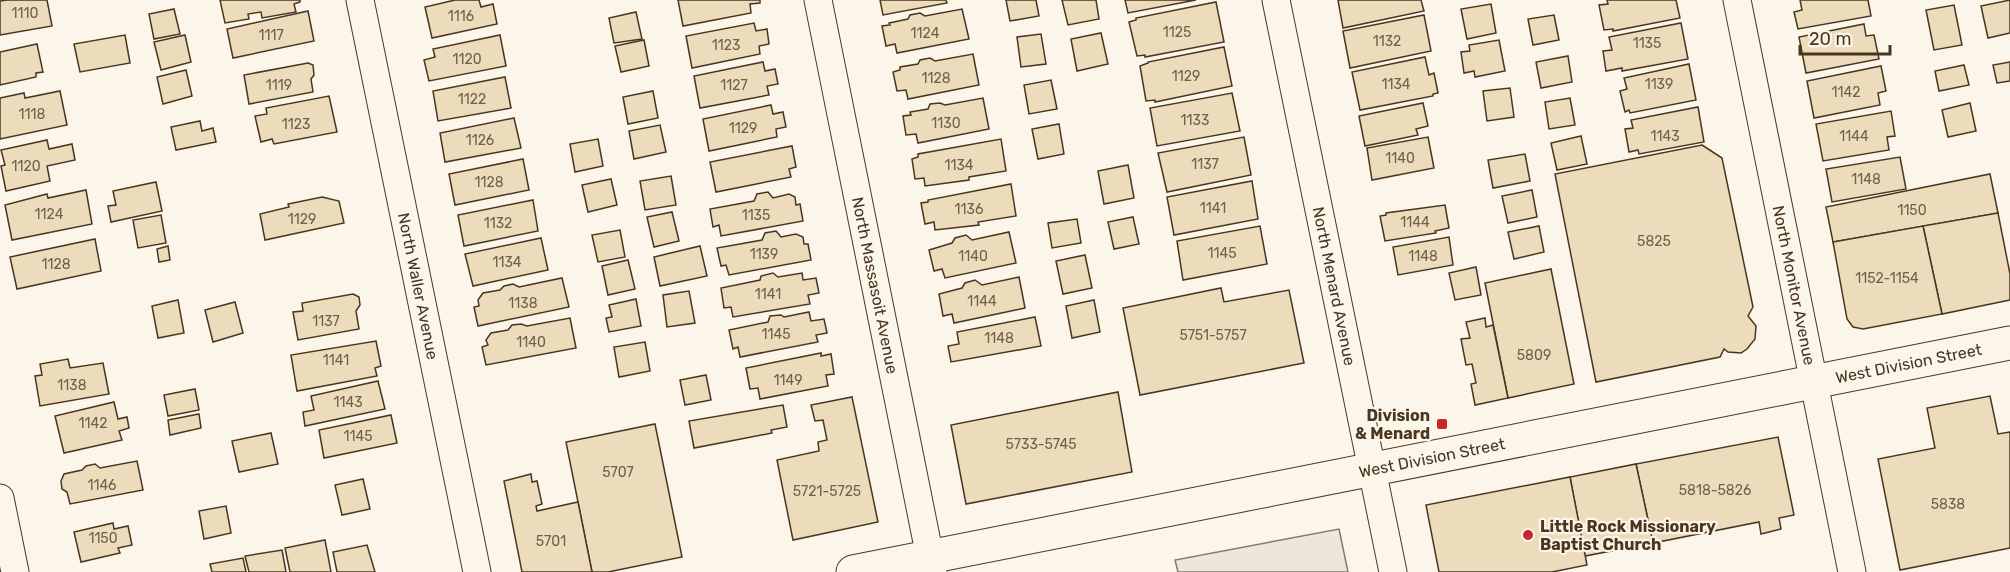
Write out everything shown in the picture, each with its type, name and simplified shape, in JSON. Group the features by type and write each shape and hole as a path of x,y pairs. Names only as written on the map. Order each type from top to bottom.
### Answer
{"main road":[{"name":"West Division Street","path":"853,572 931,564 1372,469 2010,344"}],"street":[{"name":"North Waller Avenue","path":"360,0 477,572"},
{"name":"North Massasoit Avenue","path":"818,0 931,564"},
{"name":"North Menard Avenue","path":"1276,0 1393,572"},
{"name":"North Monitor Avenue","path":"1737,0 1852,572"},
{"path":"0,498 15,572"}],"shaded area":[{"path":"1339,529 1348,572 1178,572 1175,560"}],"building":[{"path":"47,0 52,26 0,35 0,1"},
{"path":"220,0 300,0 300,2 294,4 296,12 262,18 261,12 248,14 249,19 225,23"},
{"path":"455,0 479,0 481,7 493,4 497,24 432,38 425,7"},
{"path":"678,0 760,0 760,3 750,4 751,13 683,26"},
{"path":"880,0 946,0 947,3 883,15"},
{"path":"1006,0 1036,0 1039,16 1010,21"},
{"path":"1062,0 1096,0 1099,19 1068,25"},
{"path":"1125,0 1196,0 1128,13"},
{"path":"1338,0 1421,0 1424,11 1343,28"},
{"path":"1607,0 1676,0 1680,18 1613,31 1613,29 1604,30 1599,5 1608,4"},
{"path":"1800,0 1868,0 1871,16 1798,29 1794,12 1802,10"},
{"path":"2010,0 2010,33 1988,38 1981,6"},
{"path":"1216,2 1224,42 1145,57 1145,55 1137,56 1129,22 1136,18"},
{"path":"1491,4 1496,33 1467,39 1461,9"},
{"path":"1954,5 1962,45 1934,50 1926,10"},
{"path":"174,9 180,34 154,39 149,14"},
{"path":"962,9 969,39 897,53 895,44 886,46 882,26 908,19 910,15 920,13 925,16"},
{"path":"308,11 314,41 233,58 227,29"},
{"path":"636,12 642,39 614,43 609,18"},
{"path":"1424,15 1431,51 1350,68 1343,31"},
{"path":"1554,15 1559,40 1533,45 1528,19"},
{"path":"754,23 756,31 767,29 769,44 759,46 760,54 692,68 686,36"},
{"path":"1681,23 1688,59 1622,71 1622,68 1606,71 1603,51 1612,50 1609,37"},
{"path":"1864,24 1866,36 1874,35 1879,59 1806,73 1799,37"},
{"path":"1101,33 1108,64 1077,71 1071,39"},
{"path":"1041,34 1046,64 1021,67 1017,37"},
{"path":"125,35 130,63 80,72 74,44"},
{"path":"185,35 191,62 161,70 154,42"},
{"path":"500,35 506,66 429,81 424,60 435,57 433,49"},
{"path":"644,40 649,66 621,72 615,46"},
{"path":"1499,40 1505,71 1475,77 1474,71 1464,73 1461,52 1470,51 1469,45"},
{"path":"37,44 43,72 36,73 36,77 0,85 0,52"},
{"path":"1224,47 1232,86 1155,102 1155,100 1146,101 1140,66 1148,62"},
{"path":"973,54 979,85 908,99 906,90 897,91 893,72 900,70 900,67 918,64 920,60 930,58 935,61"},
{"path":"1568,56 1572,82 1541,88 1536,62"},
{"path":"1425,57 1429,75 1434,73 1438,93 1433,96 1360,110 1352,72"},
{"path":"763,62 765,71 775,69 778,84 767,86 769,95 700,108 694,76"},
{"path":"2010,62 2010,81 1997,83 1993,65"},
{"path":"308,63 313,65 314,75 311,79 313,92 249,104 244,75"},
{"path":"1689,64 1696,100 1630,113 1629,110 1625,112 1620,91 1627,89 1624,78"},
{"path":"1964,65 1969,85 1939,91 1935,71"},
{"path":"1881,66 1886,91 1878,93 1880,105 1814,118 1807,81"},
{"path":"186,70 192,96 163,104 157,77"},
{"path":"505,77 511,108 438,121 433,91"},
{"path":"1051,80 1057,109 1029,114 1024,85"},
{"path":"1510,88 1514,117 1487,121 1483,91"},
{"path":"60,91 67,125 0,139 0,98 24,93 25,98"},
{"path":"653,91 658,118 628,124 623,97"},
{"path":"1232,93 1240,131 1157,146 1150,108"},
{"path":"329,96 337,132 274,144 272,139 261,142 255,116 267,114 266,108"},
{"path":"983,98 989,129 918,143 916,134 906,135 903,116 911,115 910,112 928,109 930,104 945,105"},
{"path":"1570,98 1575,125 1549,129 1545,102"},
{"path":"1423,103 1428,126 1416,129 1418,135 1365,146 1359,116"},
{"path":"1970,103 1976,131 1948,137 1942,110"},
{"path":"771,105 773,114 783,112 786,127 776,129 777,137 709,151 703,119"},
{"path":"1698,107 1704,142 1639,154 1638,150 1629,152 1625,129 1633,128 1631,120"},
{"path":"1891,111 1895,136 1887,137 1889,150 1823,161 1816,124"},
{"path":"514,118 521,148 445,162 440,133"},
{"path":"200,121 202,131 213,128 216,142 176,150 171,127"},
{"path":"1059,124 1064,154 1038,159 1032,129"},
{"path":"660,125 666,152 634,159 629,131"},
{"path":"1581,136 1587,164 1557,170 1551,143"},
{"path":"1244,137 1251,175 1167,192 1158,153"},
{"path":"1428,137 1434,168 1372,180 1367,148"},
{"path":"598,139 603,166 575,172 570,144"},
{"path":"1001,139 1006,171 969,177 969,180 925,186 924,178 915,179 912,159 918,157 918,154"},
{"path":"47,140 49,149 72,144 75,160 47,166 50,181 6,191 1,166 5,165 1,150"},
{"path":"1702,145 1722,158 1753,307 1748,316 1756,326 1755,339 1741,353 1728,352 1724,349 1720,357 1596,382 1555,174"},
{"path":"792,146 796,167 789,169 791,177 716,192 710,162"},
{"path":"1525,154 1530,181 1493,188 1488,160"},
{"path":"1900,157 1906,189 1832,202 1826,169"},
{"path":"523,159 529,190 455,205 449,174"},
{"path":"1128,165 1134,198 1104,204 1098,171"},
{"path":"1990,174 1998,213 1833,242 1826,207"},
{"path":"671,176 676,205 645,210 640,181"},
{"path":"611,179 617,205 588,212 582,185"},
{"path":"1252,181 1258,219 1174,235 1167,197"},
{"path":"156,182 162,211 111,222 108,206 116,205 113,191"},
{"path":"1011,184 1016,216 978,222 979,225 935,230 934,222 925,224 921,203"},
{"path":"86,190 92,224 12,240 5,205 47,194 48,198"},
{"path":"1532,190 1537,217 1508,223 1502,196"},
{"path":"768,192 773,198 789,194 795,197 796,205 800,204 803,221 721,236 719,225 713,227 710,209 754,201 757,194"},
{"path":"322,197 339,201 344,223 265,240 260,214 289,207 288,204"},
{"path":"533,200 538,231 464,246 458,215"},
{"path":"1445,205 1449,228 1435,231 1436,233 1385,241 1380,216 1386,213"},
{"path":"672,212 679,241 654,247 647,217"},
{"path":"1998,213 2010,274 2010,300 1942,314 1923,226"},
{"path":"161,215 166,243 138,248 133,220"},
{"path":"1133,217 1139,244 1114,249 1108,222"},
{"path":"1077,219 1081,243 1052,248 1048,223"},
{"path":"1260,226 1267,264 1183,280 1177,241"},
{"path":"1539,226 1544,252 1514,259 1508,232"},
{"path":"1923,226 1942,314 1863,329 1853,327 1847,319 1833,242"},
{"path":"620,230 625,257 598,262 592,235"},
{"path":"776,231 781,237 796,234 803,237 804,244 808,244 811,260 729,275 726,265 721,266 717,248 762,240 765,233"},
{"path":"1009,232 1016,263 945,278 942,269 934,271 929,250 952,243 955,238 966,235 972,240"},
{"path":"1449,237 1453,265 1398,275 1393,247"},
{"path":"541,238 548,270 473,286 465,254"},
{"path":"95,239 101,271 17,289 10,257"},
{"path":"168,246 170,260 159,262 157,249"},
{"path":"700,246 707,276 660,286 654,257"},
{"path":"1085,255 1092,288 1063,294 1056,261"},
{"path":"628,260 635,289 608,295 602,266"},
{"path":"1476,267 1481,295 1455,300 1449,273"},
{"path":"1551,269 1574,384 1508,398 1485,283"},
{"path":"773,273 778,277 802,273 803,280 816,278 819,293 808,295 810,304 733,317 731,307 724,308 721,288 760,280 761,276"},
{"path":"1019,277 1025,308 954,323 952,314 943,316 939,294 962,288 965,283 975,280 982,285"},
{"path":"562,278 569,307 478,326 474,307 479,306 478,300 483,293 500,290 504,286 513,284 519,287"},
{"path":"1221,288 1224,302 1289,290 1304,363 1140,395 1123,308"},
{"path":"689,291 695,323 667,327 663,295"},
{"path":"353,294 359,297 360,305 356,311 359,329 298,340 293,312 303,311 302,303"},
{"path":"636,299 641,326 609,332 606,318 612,317 609,305"},
{"path":"178,300 184,333 158,338 152,306"},
{"path":"1094,300 1100,332 1072,338 1066,306"},
{"path":"235,302 243,333 213,342 205,310"},
{"path":"809,312 811,321 824,319 827,333 816,335 818,342 740,357 738,347 733,349 729,330 768,322 770,316 784,317"},
{"path":"1035,317 1041,346 951,362 948,346 959,344 957,332"},
{"path":"570,318 576,348 486,365 482,347 488,345 486,340 491,333 508,330 512,325 527,326"},
{"path":"1485,318 1486,327 1493,325 1508,398 1475,405 1471,384 1476,383 1472,364 1466,365 1461,339 1470,338 1466,322"},
{"path":"376,341 381,366 375,368 377,376 297,391 291,355"},
{"path":"645,342 650,371 619,377 614,347"},
{"path":"821,353 821,356 831,354 834,374 826,375 828,386 760,399 758,388 750,389 746,368"},
{"path":"68,359 70,368 103,363 109,394 40,406 35,376 42,375 40,364"},
{"path":"706,375 711,400 685,405 680,380"},
{"path":"378,381 385,409 305,426 303,412 314,410 311,396"},
{"path":"195,389 199,410 168,416 164,395"},
{"path":"1118,392 1132,472 966,504 951,425"},
{"path":"1990,396 1998,434 2010,432 2010,548 1900,570 1878,459 1935,448 1927,408"},
{"path":"852,397 878,522 793,540 777,460 819,451 818,442 827,440 823,420 815,421 811,405"},
{"path":"114,402 118,419 127,417 129,428 119,431 122,440 64,453 55,416"},
{"path":"783,405 787,427 771,430 772,433 694,448 689,421"},
{"path":"199,414 201,428 170,435 168,420"},
{"path":"391,415 397,443 324,458 319,430"},
{"path":"655,424 682,557 608,572 592,572 566,442"},
{"path":"271,433 278,464 239,472 232,441"},
{"path":"1778,437 1794,515 1779,518 1781,529 1761,534 1759,522 1653,543 1636,464"},
{"path":"137,461 143,490 70,504 67,492 62,489 61,481 64,474 95,464 100,468"},
{"path":"1636,464 1653,543 1585,556 1570,477"},
{"path":"531,474 532,482 537,481 542,504 536,506 537,511 578,502 592,572 522,572 504,481"},
{"path":"1570,477 1587,565 1552,572 1439,572 1426,505"},
{"path":"363,479 370,509 342,515 335,485"},
{"path":"226,506 231,533 204,539 199,511"},
{"path":"113,523 114,529 128,526 132,545 118,548 120,553 81,562 74,532"},
{"path":"325,540 331,572 290,572 285,548"},
{"path":"367,545 375,572 337,572 333,552"},
{"path":"282,550 286,572 249,572 245,556"},
{"path":"243,558 246,572 212,572 210,564"}],"place":[{"name":"Division & Menard","path":"1442,424"},
{"name":"Little Rock Missionary Baptist Church","path":"1528,535"}]}
